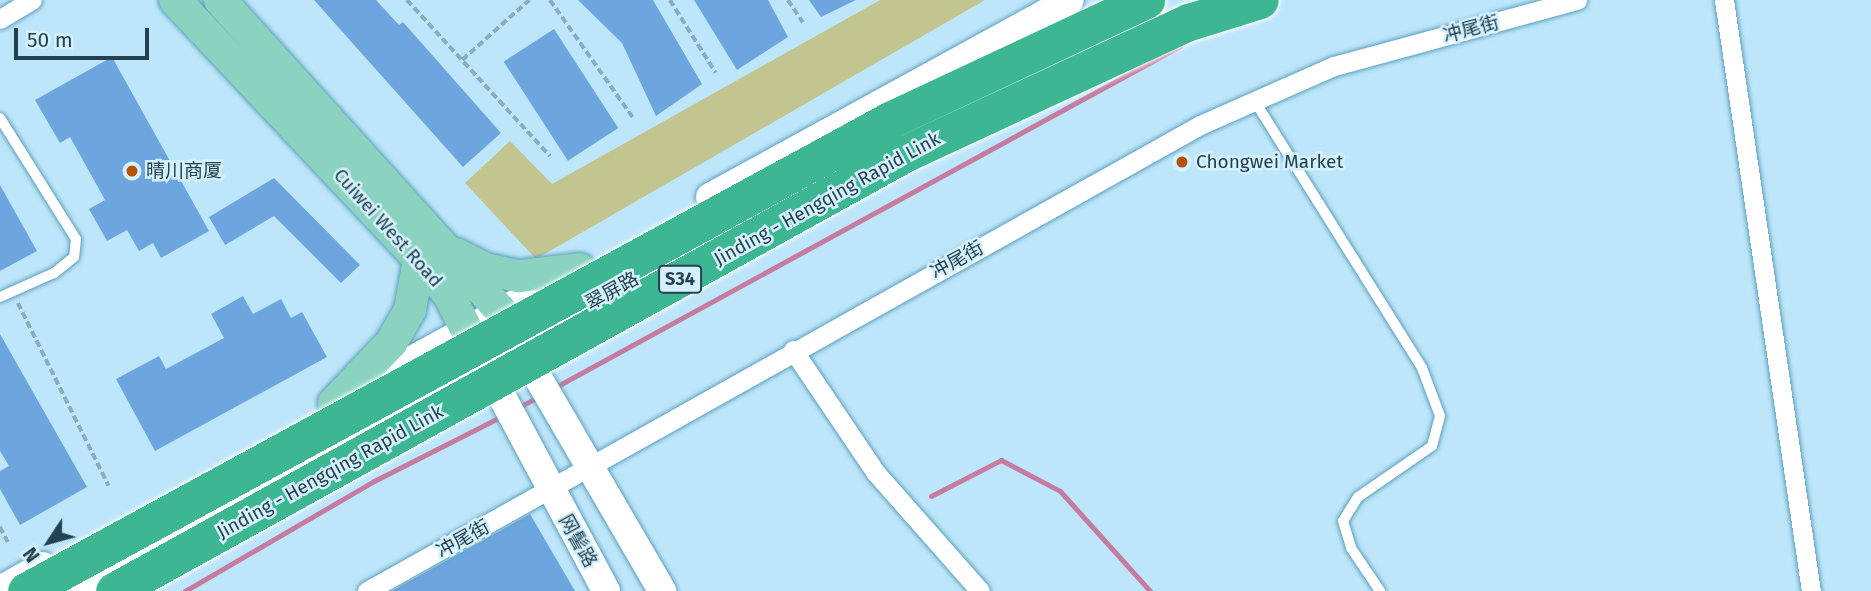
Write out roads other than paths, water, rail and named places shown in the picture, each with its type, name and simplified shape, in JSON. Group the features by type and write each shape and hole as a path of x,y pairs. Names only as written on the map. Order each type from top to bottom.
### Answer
{"highway":[{"name":"Jinding - Hengqing Rapid Link","path":"26,591 890,120 1146,0"},
{"name":"Jinding - Hengqing Rapid Link","path":"114,591 904,154 1189,22 1260,0"}],"main road":[{"name":"Cuiwei West Road","path":"175,0 429,249 500,310 662,591"},
{"name":"Cuiwei West Road","path":"220,0 429,249 465,328 551,491"},
{"name":"翠屏路","path":"0,590 465,328 580,269 1070,0"},
{"name":"翠屏路","path":"68,591 899,133 1161,0"},
{"path":"334,403 391,343 410,310 429,249 504,274 535,276 580,269"},
{"name":"网髻路","path":"551,491 600,589"}],"street":[{"path":"0,19 32,0"},
{"name":"冲尾街","path":"367,591 551,491 793,350 1254,100 1334,66 1577,0"},
{"path":"1724,0 1811,591"},
{"path":"793,350 876,473 980,591"}],"lane":[{"path":"1254,100 1422,368 1440,416 1432,446 1358,497 1343,520 1351,548 1380,591"},
{"path":"0,118 76,239 74,257 54,273 0,297"}],"waterway":[{"path":"552,389 1180,46"},
{"path":"519,407 538,397"},
{"path":"185,591 374,481 504,415"},
{"path":"931,496 1001,460 1060,491 1150,591"}],"place":[{"name":"Chongwei Market","path":"1182,162"},
{"name":"晴川商厦","path":"132,171"}]}
